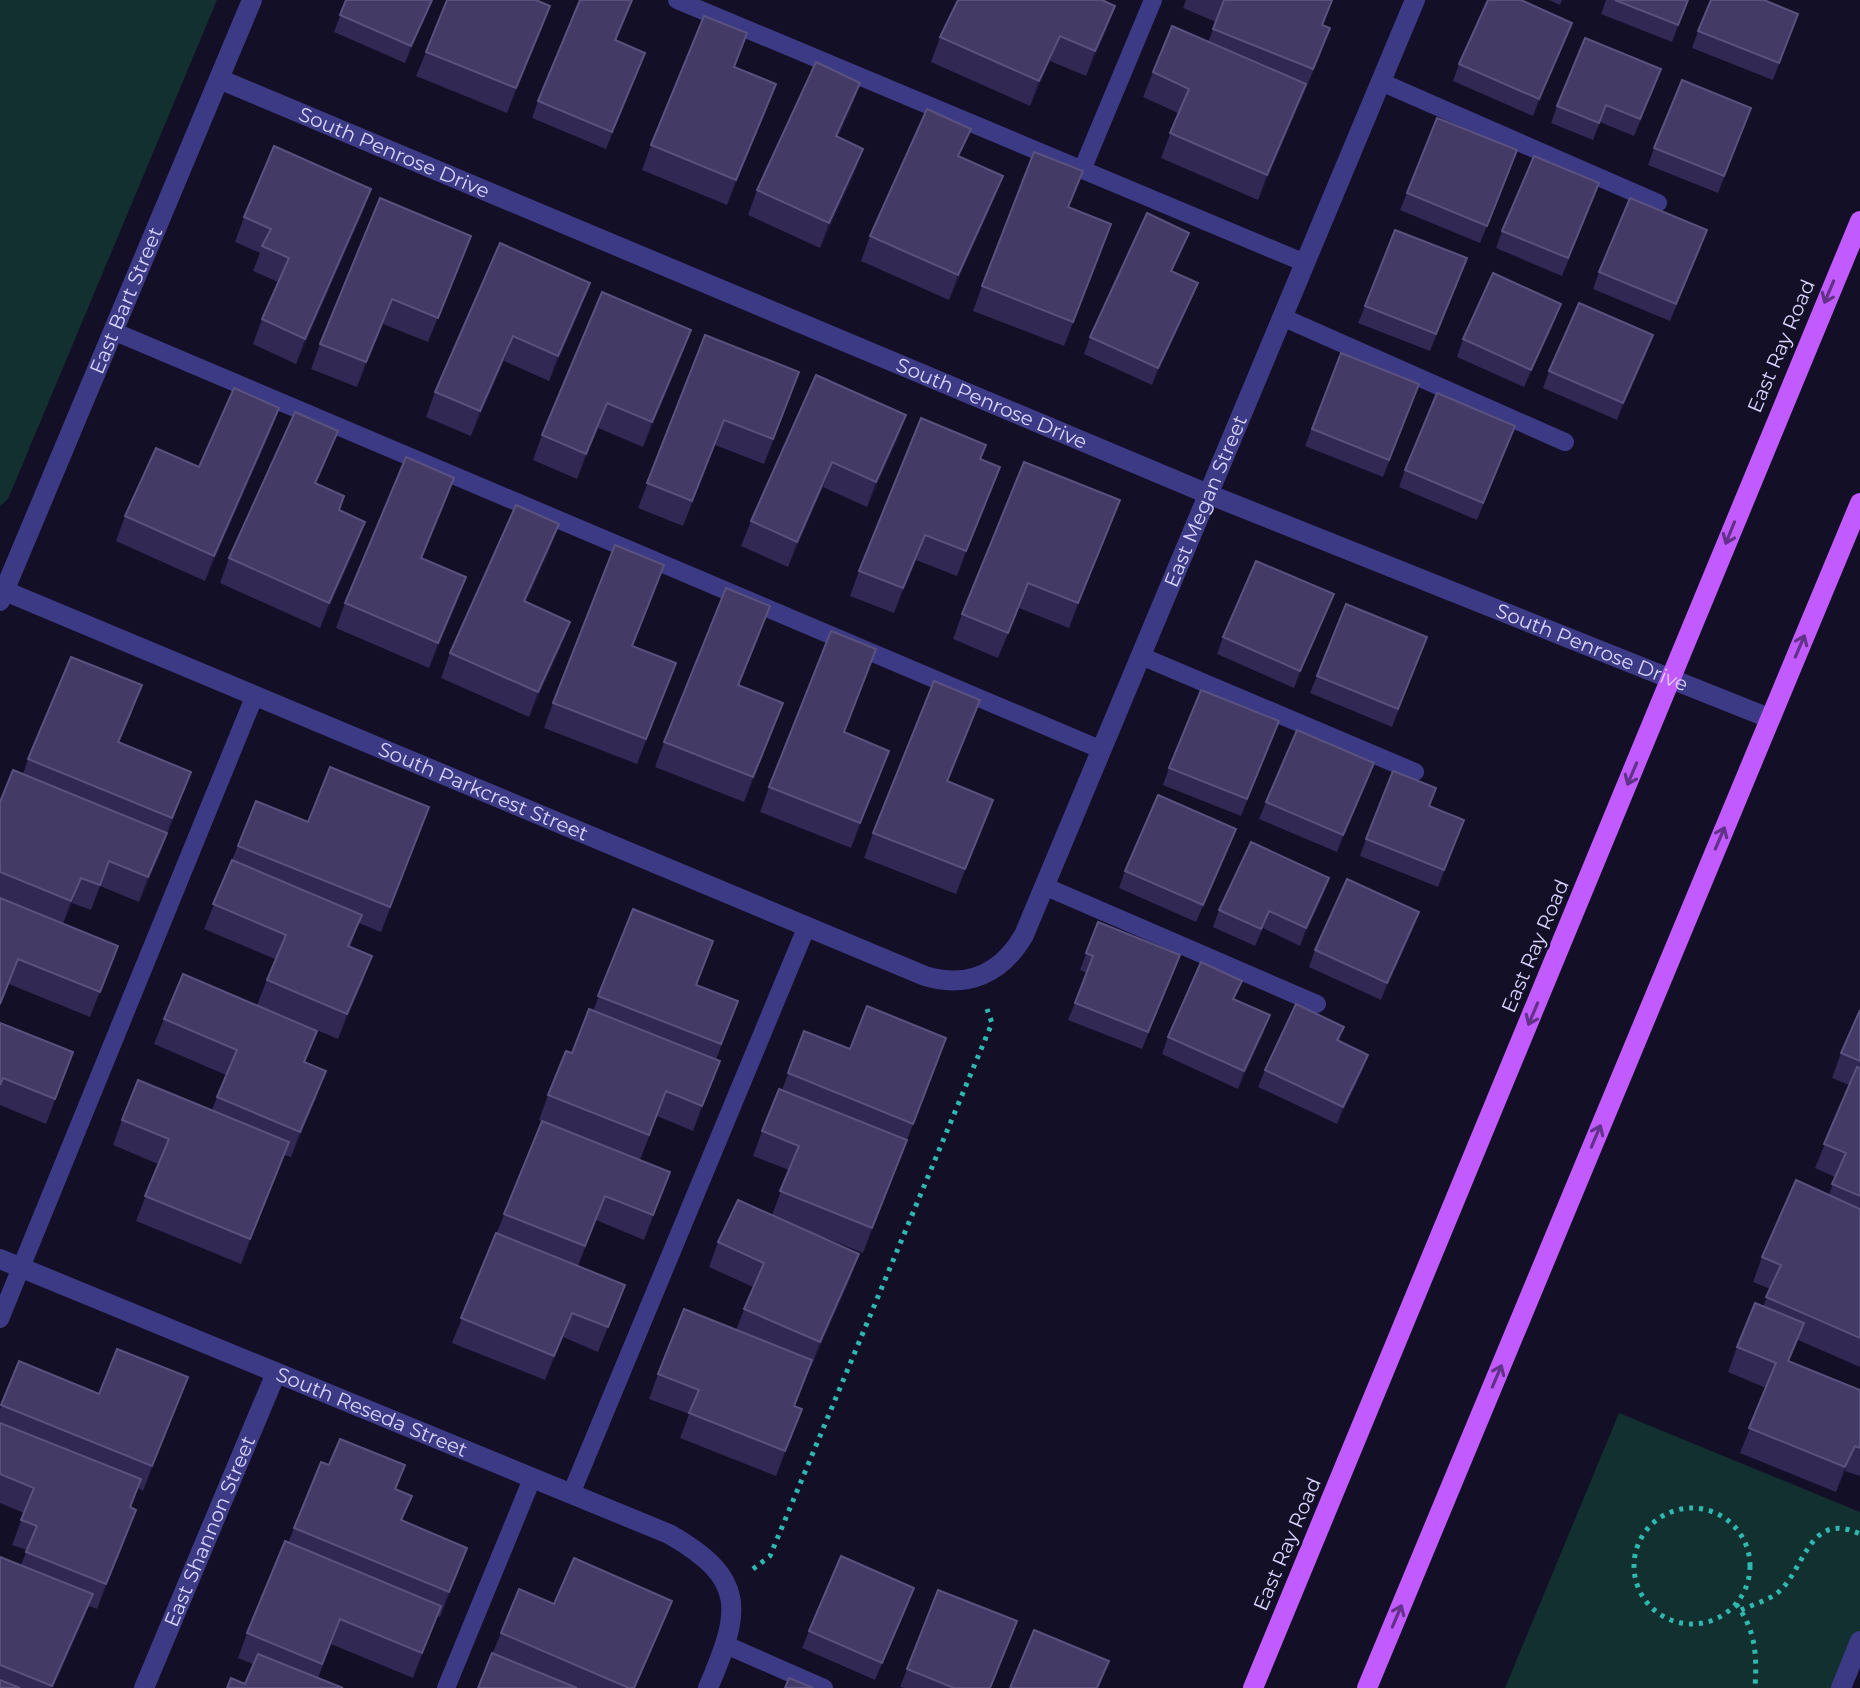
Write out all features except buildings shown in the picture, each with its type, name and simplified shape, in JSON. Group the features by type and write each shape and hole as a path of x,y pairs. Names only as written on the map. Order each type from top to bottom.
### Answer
{"main road":[{"name":"East Ray Road","path":"1253,1688 1860,221"},
{"path":"1367,1688 1860,503"}],"street":[{"name":"East Bart Street","path":"1,593 252,0"},
{"name":"East Megan Street","path":"973,978 1000,965 1014,951 1044,886 1415,0"},
{"name":"South Penrose Drive","path":"219,79 1208,494 1769,718"},
{"name":"South Parkcrest Street","path":"1,593 255,695 925,976 950,981 973,978"},
{"name":"South Reseda Street","path":"0,1259 669,1534 698,1550 729,1587"},
{"name":"East Shannon Street","path":"144,1688 276,1373"},
{"path":"708,1688 726,1645 732,1612 729,1587"},
{"path":"1841,1688 1860,1641"}],"lane":[{"path":"677,0 1305,263"},
{"path":"1082,170 1153,0"},
{"path":"1381,82 1658,203"},
{"path":"1282,317 1565,442"},
{"path":"113,331 1102,750"},
{"path":"1141,656 1415,772"},
{"path":"0,1319 255,695"},
{"path":"1044,886 1317,1004"},
{"path":"571,1494 807,926"},
{"path":"446,1688 532,1479"},
{"path":"726,1645 824,1688"}],"path":[{"path":"729,1587 770,1556 992,1023 973,978"},
{"path":"1696,1507 1718,1513 1736,1526 1748,1547 1751,1570 1745,1592 1736,1604 1720,1618 1702,1624 1666,1618 1652,1609 1639,1588 1634,1563 1640,1541 1653,1522 1673,1510 1696,1507"},
{"path":"1741,1610 1777,1593 1791,1576 1805,1547 1826,1531 1850,1530 1860,1534"},
{"path":"1736,1604 1757,1650 1755,1688"}],"green space":[{"path":"0,0 217,0 8,499 0,506"},
{"path":"1619,1413 1860,1512 1860,1641 1841,1688 1505,1688"}]}
